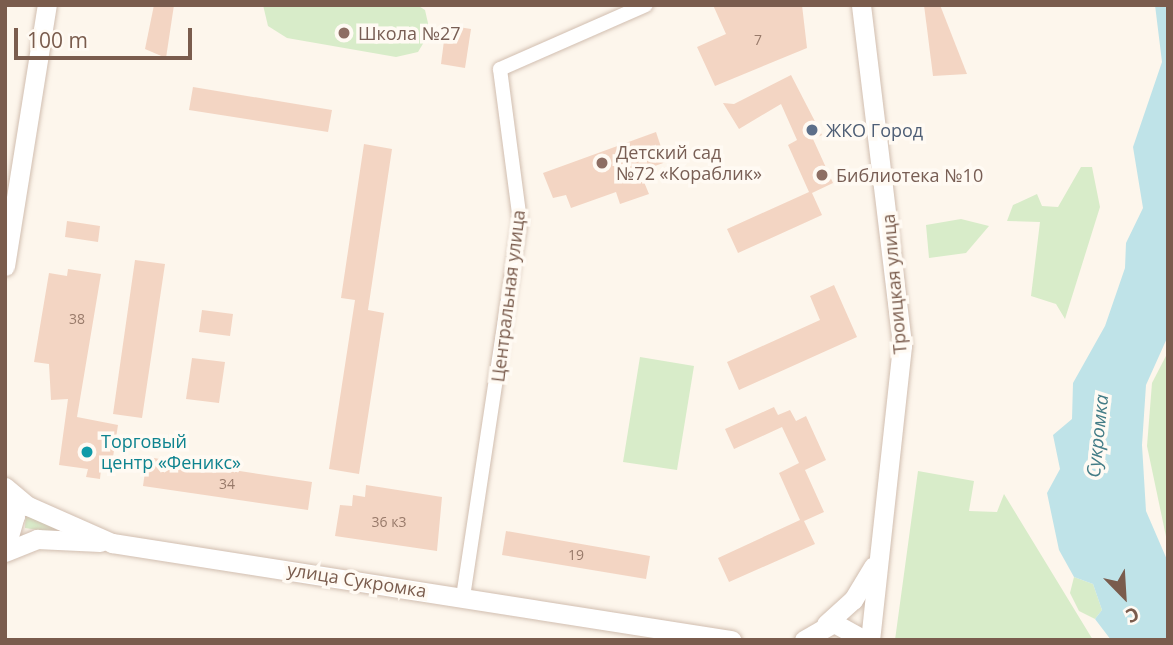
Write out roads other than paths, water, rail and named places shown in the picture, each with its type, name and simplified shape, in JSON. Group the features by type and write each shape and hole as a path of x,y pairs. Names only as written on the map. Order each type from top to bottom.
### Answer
{"street":[{"path":"5,266 47,5"},
{"name":"Центральная улица","path":"463,597 520,221 500,69 646,5"},
{"name":"Троицкая улица","path":"861,5 902,346 875,563 870,640"},
{"path":"5,487 15,516 5,551"},
{"name":"улица Сукромка","path":"5,487 28,506 112,543 726,639"},
{"path":"5,551 37,539 112,543"},
{"name":"Троицкая улица","path":"813,632 853,600 875,563"},
{"path":"789,640 813,632 850,627 864,640"}],"water":[{"name":"Сукромка","path":"1155,5 1168,5 1168,336 1146,385 1142,445 1146,511 1168,562 1168,640 1111,640 1095,619 1102,610 1093,584 1074,577 1059,550 1047,493 1060,469 1053,435 1072,419 1073,383 1105,326 1125,268 1126,243 1143,208 1133,147 1162,62"}],"place":[{"name":"Школа №27","path":"344,33"},
{"name":"ЖКО Город","path":"812,130"},
{"name":"Детский сад №72 «Кораблик»","path":"602,163"},
{"name":"Библиотека №10","path":"822,175"},
{"name":"Торговый центр «Феникс»","path":"87,452"}]}
